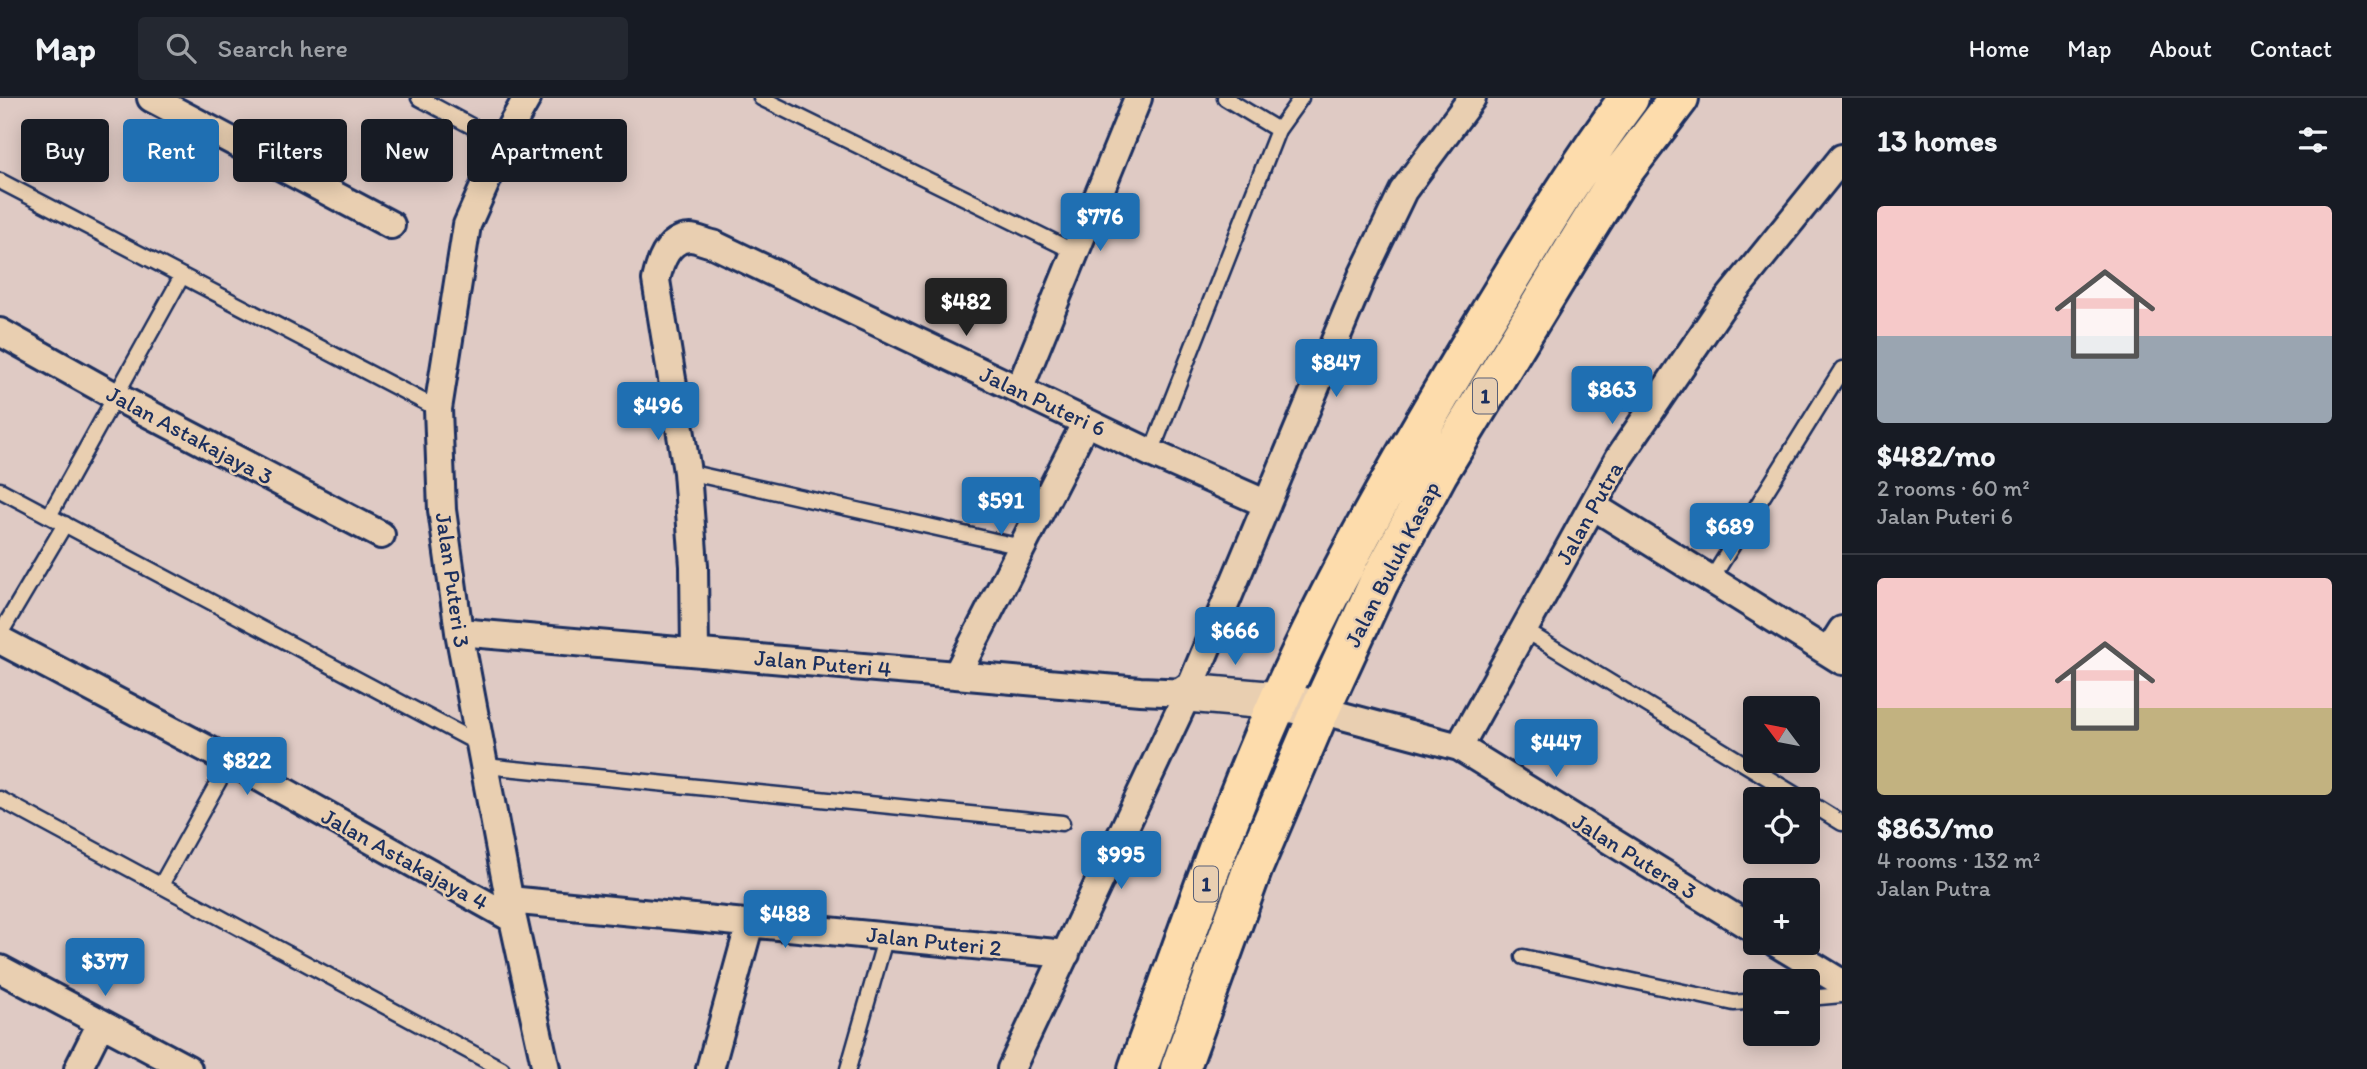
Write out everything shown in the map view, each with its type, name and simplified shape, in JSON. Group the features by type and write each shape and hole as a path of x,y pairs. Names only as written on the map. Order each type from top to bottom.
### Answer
{"highway":[{"name":"Jalan Buluh Kasap","path":"1138,1069 1215,859 1279,701 1344,565 1406,451 1590,149 1629,98"},
{"name":"Jalan Buluh Kasap","path":"1180,1069 1252,870 1320,710 1378,584 1438,473 1619,177 1679,98"}],"street":[{"path":"150,98 391,225"},
{"name":"Jalan Puteri 3","path":"516,119 527,98"},
{"path":"1019,390 1139,98"},
{"path":"1012,1069 1188,693 1362,276 1403,191 1472,98"},
{"name":"Jalan Putra","path":"1459,747 1620,456 1720,309 1842,158"},
{"name":"Jalan Puteri 3","path":"486,182 467,225 438,409 442,510 459,632 511,910 546,1069"},
{"name":"Jalan Puteri 6","path":"687,472 656,280 660,263 668,249 677,242 691,238 713,244 1152,453 1267,504"},
{"name":"Jalan Astakajaya 3","path":"0,332 115,396 381,535"},
{"path":"957,674 1086,422"},
{"path":"687,472 694,566 695,652"},
{"path":"1593,506 1835,656 1842,630"},
{"name":"Jalan Puteri 4","path":"459,632 1188,693"},
{"name":"Jalan Astakajaya 4","path":"0,640 511,910"},
{"path":"1188,693 1279,701 1320,710"},
{"name":"Jalan Putera 3","path":"1320,710 1459,747 1743,923"},
{"name":"Jalan Puteri 2","path":"511,910 750,923 1066,954"},
{"path":"710,1069 750,923"},
{"path":"1796,955 1842,983"},
{"path":"0,969 188,1069"},
{"path":"78,1069 101,1023"}],"lane":[{"path":"419,98 467,124"},
{"path":"761,98 1075,252"},
{"path":"1226,98 1278,130"},
{"path":"1152,453 1278,130 1301,98"},
{"path":"0,181 438,409"},
{"path":"49,516 182,275"},
{"path":"1712,580 1842,369"},
{"path":"687,472 1022,547"},
{"path":"0,491 65,524 483,756 1062,823"},
{"path":"0,635 65,524"},
{"path":"1524,630 1783,787"},
{"path":"161,885 230,761"},
{"path":"0,799 502,1069"},
{"path":"1820,810 1842,823"},
{"path":"848,1069 886,936"},
{"path":"1522,957 1734,1003 1743,1002"},
{"path":"1820,997 1842,995"}]}
